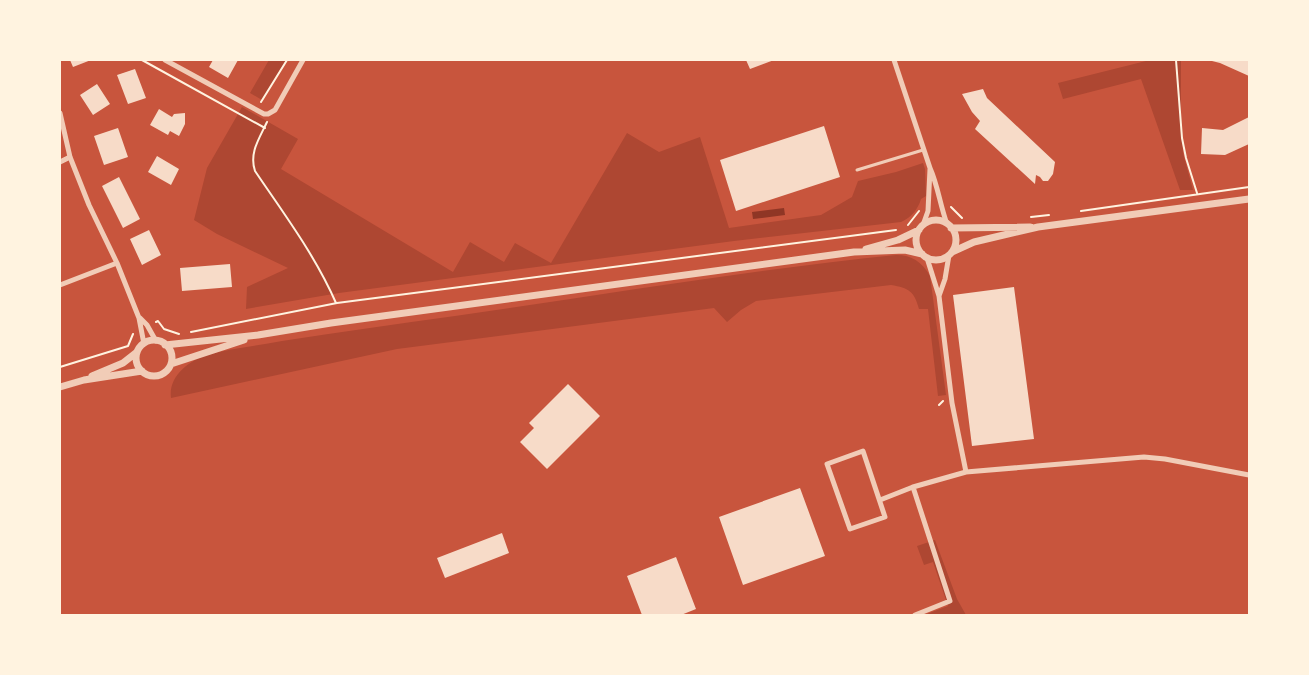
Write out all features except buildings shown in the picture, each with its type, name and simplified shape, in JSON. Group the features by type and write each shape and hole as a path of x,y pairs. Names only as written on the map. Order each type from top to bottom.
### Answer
{"street":[{"path":"165,60 255,111 264,114 275,110 304,60"},
{"path":"894,60 935,179 940,202 956,240 939,296"},
{"path":"60,113 70,157 139,318 144,344"},
{"path":"60,162 70,157"},
{"path":"930,168 928,211 917,242 925,256 939,296 952,403 966,472"},
{"path":"139,318 147,325 156,341 165,345 258,335 331,323 854,252 905,250 939,260 974,242 1038,228 1249,199"},
{"path":"854,252 898,240 935,220 949,226 1038,228"},
{"path":"60,285 117,263"},
{"path":"138,352 137,362 142,371 147,375 158,376 164,373 171,364 258,335"},
{"path":"84,380 123,362 138,352 144,344 156,341"},
{"path":"165,345 171,354 171,364"},
{"path":"60,387 84,380 142,371"},
{"path":"863,451 880,500 886,517 850,529 827,464 863,451"},
{"path":"880,500 913,487 966,472 1144,457 1165,459 1249,475"},
{"path":"913,487 950,601 915,615"}],"lane":[{"path":"857,170 924,150"}],"path":[{"path":"142,60 265,128"},
{"path":"255,111 287,60"},
{"path":"1176,60 1182,138 1197,194"},
{"path":"270,113 270,118 253,150 252,164 296,230 336,304"},
{"path":"1080,211 1249,187"},
{"path":"940,202 949,202 953,210 964,219"},
{"path":"903,227 908,225 922,205 928,204"},
{"path":"1027,218 1053,215"},
{"path":"147,325 158,322 164,329 171,332 185,333 336,304 897,229 898,240"},
{"path":"60,367 128,346 133,331 140,327"},
{"path":"939,405 944,399"}],"shaded area":[{"path":"269,60 286,60 262,100 250,93"},
{"path":"1150,60 1181,60 1183,153 1193,190 1180,190 1141,79 1063,99 1058,83"},
{"path":"242,107 298,139 281,169 453,272 470,242 504,262 515,243 551,263 627,133 659,152 700,137 729,228 821,215 852,197 858,181 923,163 926,196 921,199 911,215 901,222 734,241 339,293 246,309 247,287 288,268 217,234 194,220 207,168"},
{"path":"784,208 785,215 753,219 752,212"},
{"path":"896,255 907,256 916,260 930,276 946,395 938,396 928,309 919,309 910,291 891,285 756,301 741,310 727,322 714,308 397,349 171,398 173,383 186,366 207,355 225,351 325,334 731,275"},
{"path":"935,540 957,599 966,615 924,615 948,606 933,562 924,565 917,546"}]}
